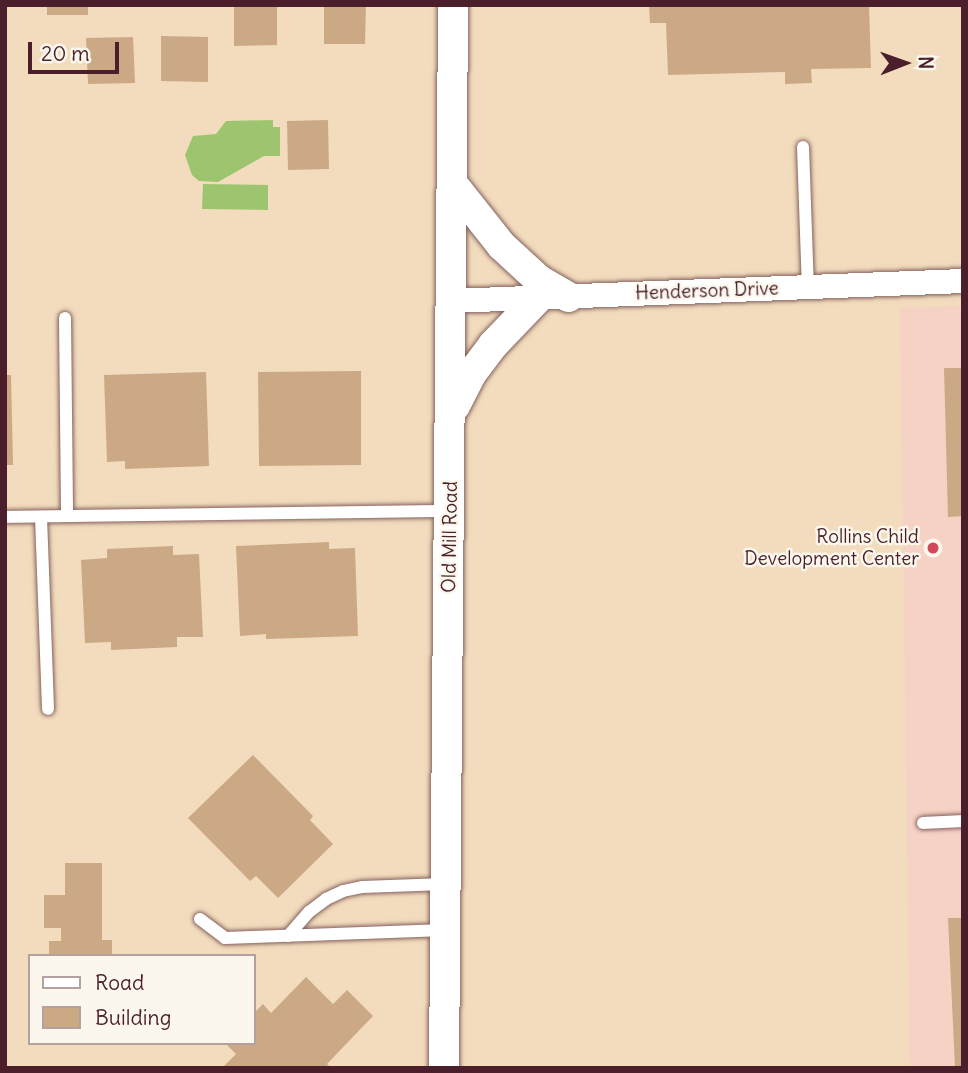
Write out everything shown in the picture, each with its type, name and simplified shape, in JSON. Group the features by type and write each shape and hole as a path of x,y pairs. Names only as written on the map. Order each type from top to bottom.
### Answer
{"street":[{"name":"Old Mill Road","path":"444,1068 452,416 453,5"},
{"path":"452,183 512,256 539,280 569,297"},
{"name":"Henderson Drive","path":"452,301 963,281"},
{"path":"452,416 472,373 493,345 539,298"}],"lane":[{"path":"803,147 808,287"},
{"path":"65,318 67,516"},
{"path":"5,517 451,511"},
{"path":"41,517 48,709"},
{"path":"923,823 963,821"},
{"path":"288,936 309,912 326,899 343,891 362,887 446,884"},
{"path":"200,919 225,938 445,930"}],"shaded area":[{"name":"Rollins Child Development Center","path":"963,306 963,1068 910,1068 900,308"}],"green space":[{"path":"273,120 273,127 280,127 280,156 264,156 218,182 199,181 192,175 185,155 193,136 216,134 226,121"},
{"path":"203,184 268,185 268,210 202,209"}],"building":[{"path":"47,5 88,5 88,15 47,15"},
{"path":"234,5 277,5 277,45 234,46"},
{"path":"324,5 366,5 365,44 324,44"},
{"path":"649,5 869,5 871,68 811,69 812,83 785,84 785,72 668,75 666,23 650,23"},
{"path":"161,36 208,37 208,82 161,81"},
{"path":"133,37 135,83 88,84 86,38"},
{"path":"328,120 329,169 288,170 287,121"},
{"path":"944,368 963,368 963,516 948,517"},
{"path":"361,371 361,465 259,466 258,372"},
{"path":"206,372 209,466 125,469 125,461 107,462 104,375"},
{"path":"5,375 11,375 13,465 5,465"},
{"path":"329,542 329,549 355,548 358,636 266,639 266,634 240,636 236,546"},
{"path":"173,546 173,555 199,554 203,637 177,637 177,647 111,650 111,642 85,643 81,560 107,558 107,549"},
{"path":"253,755 313,816 310,820 333,844 278,898 256,876 250,881 188,818"},
{"path":"65,863 102,863 102,940 112,940 112,954 49,954 49,941 61,941 61,928 44,928 44,895 65,895"},
{"path":"948,918 963,918 963,1068 955,1068"},
{"path":"306,977 333,1004 347,990 373,1016 327,1064 331,1068 222,1068 236,1054 227,1045 256,1045 256,1011 263,1004 271,1013"}],"place":[{"name":"Rollins Child Development Center","path":"933,548"}]}
